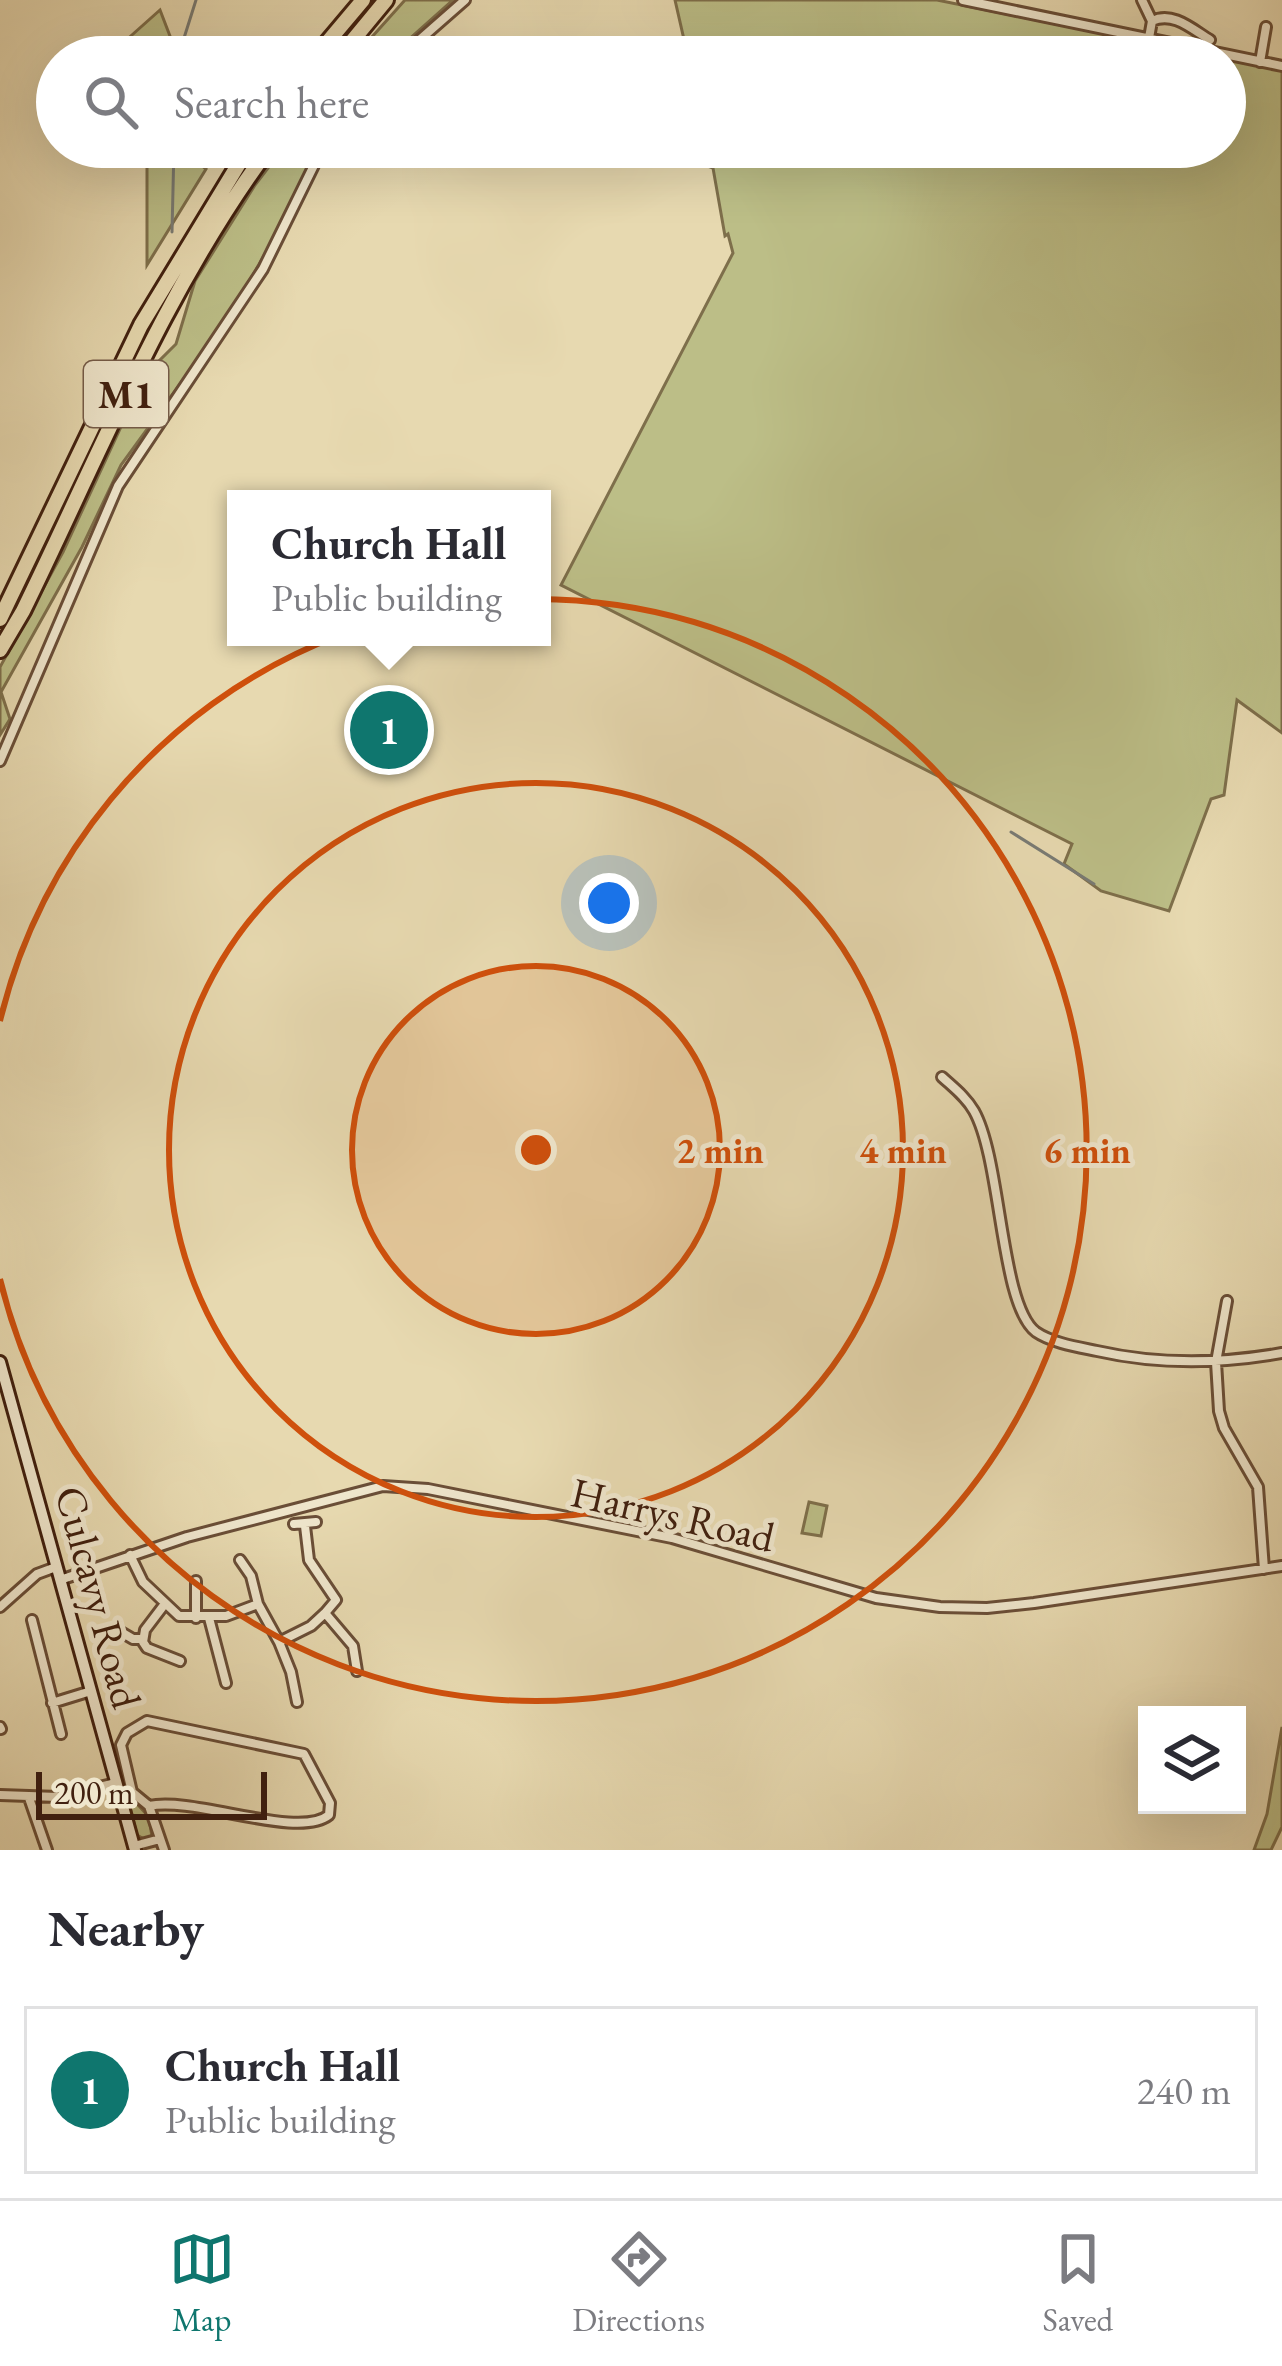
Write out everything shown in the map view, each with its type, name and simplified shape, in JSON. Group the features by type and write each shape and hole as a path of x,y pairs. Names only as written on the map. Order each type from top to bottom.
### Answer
{"highway":[{"path":"333,36 363,0"},
{"path":"356,36 386,0"},
{"name":"M1","path":"0,620 133,341 235,168"},
{"name":"M1","path":"0,650 155,336 256,168"}],"street":[{"path":"424,36 465,0"},
{"path":"963,0 1139,36"},
{"path":"1142,0 1152,20 1149,36"},
{"path":"1152,20 1172,17 1203,36"},
{"path":"1259,62 1266,27"},
{"path":"1246,59 1282,66"},
{"path":"0,761 118,486 252,288 312,168"},
{"path":"942,1077 964,1096 981,1126 997,1180 1017,1302 1030,1327 1048,1338 1121,1357 1216,1362 1282,1352"},
{"path":"1227,1301 1216,1362 1224,1428 1258,1487 1264,1570"},
{"name":"Culcavy Road","path":"0,1362 134,1848"},
{"name":"Harrys Road","path":"60,1580 268,1513 394,1486 672,1538 909,1604 987,1608 1127,1592 1282,1566"},
{"path":"279,1642 311,1627 336,1600 308,1560 300,1525 316,1522"},
{"path":"130,1555 143,1582 179,1616 208,1618 258,1604"},
{"path":"240,1561 279,1642 297,1702"},
{"path":"0,1607 38,1574 56,1567"},
{"path":"196,1580 196,1618"},
{"path":"142,1639 164,1605"},
{"path":"325,1613 353,1646 357,1671"},
{"path":"208,1618 226,1683"},
{"path":"32,1621 61,1734"},
{"path":"121,1632 133,1640 142,1639"},
{"path":"142,1639 147,1648 180,1661"},
{"path":"52,1703 91,1691"},
{"path":"149,1806 183,1804 249,1818 319,1822 331,1809 304,1754 147,1721 127,1732 121,1745 131,1792 149,1806 164,1850"},
{"path":"0,1795 58,1797 116,1784"},
{"path":"29,1798 47,1850"},
{"path":"134,1848 160,1839"}],"green space":[{"path":"405,0 453,0 413,36 373,36"},
{"path":"675,0 937,0 1114,36 683,36"},
{"path":"160,10 170,36 131,36"},
{"path":"1246,62 1282,70 1282,733 1237,700 1224,795 1211,799 1169,911 1101,891 1064,864 1072,844 561,585 733,253 728,234 725,236 713,168 1246,168"},
{"path":"147,168 205,168 206,169 147,265"},
{"path":"268,168 309,168 226,321 121,465 82,547 1,692 10,719 0,735 0,667 63,552 125,418 159,361 176,344 195,281"},
{"path":"809,1502 827,1506 821,1536 802,1533"},
{"path":"1282,1727 1282,1827 1271,1850 1254,1850 1267,1814"},
{"path":"119,1762 128,1794 149,1817 152,1837 137,1835"}],"waterway":[{"path":"185,36 196,0"},
{"path":"172,232 174,168"},
{"path":"1011,832 1094,884"}],"place":[{"name":"Church Hall","path":"389,730"}]}
